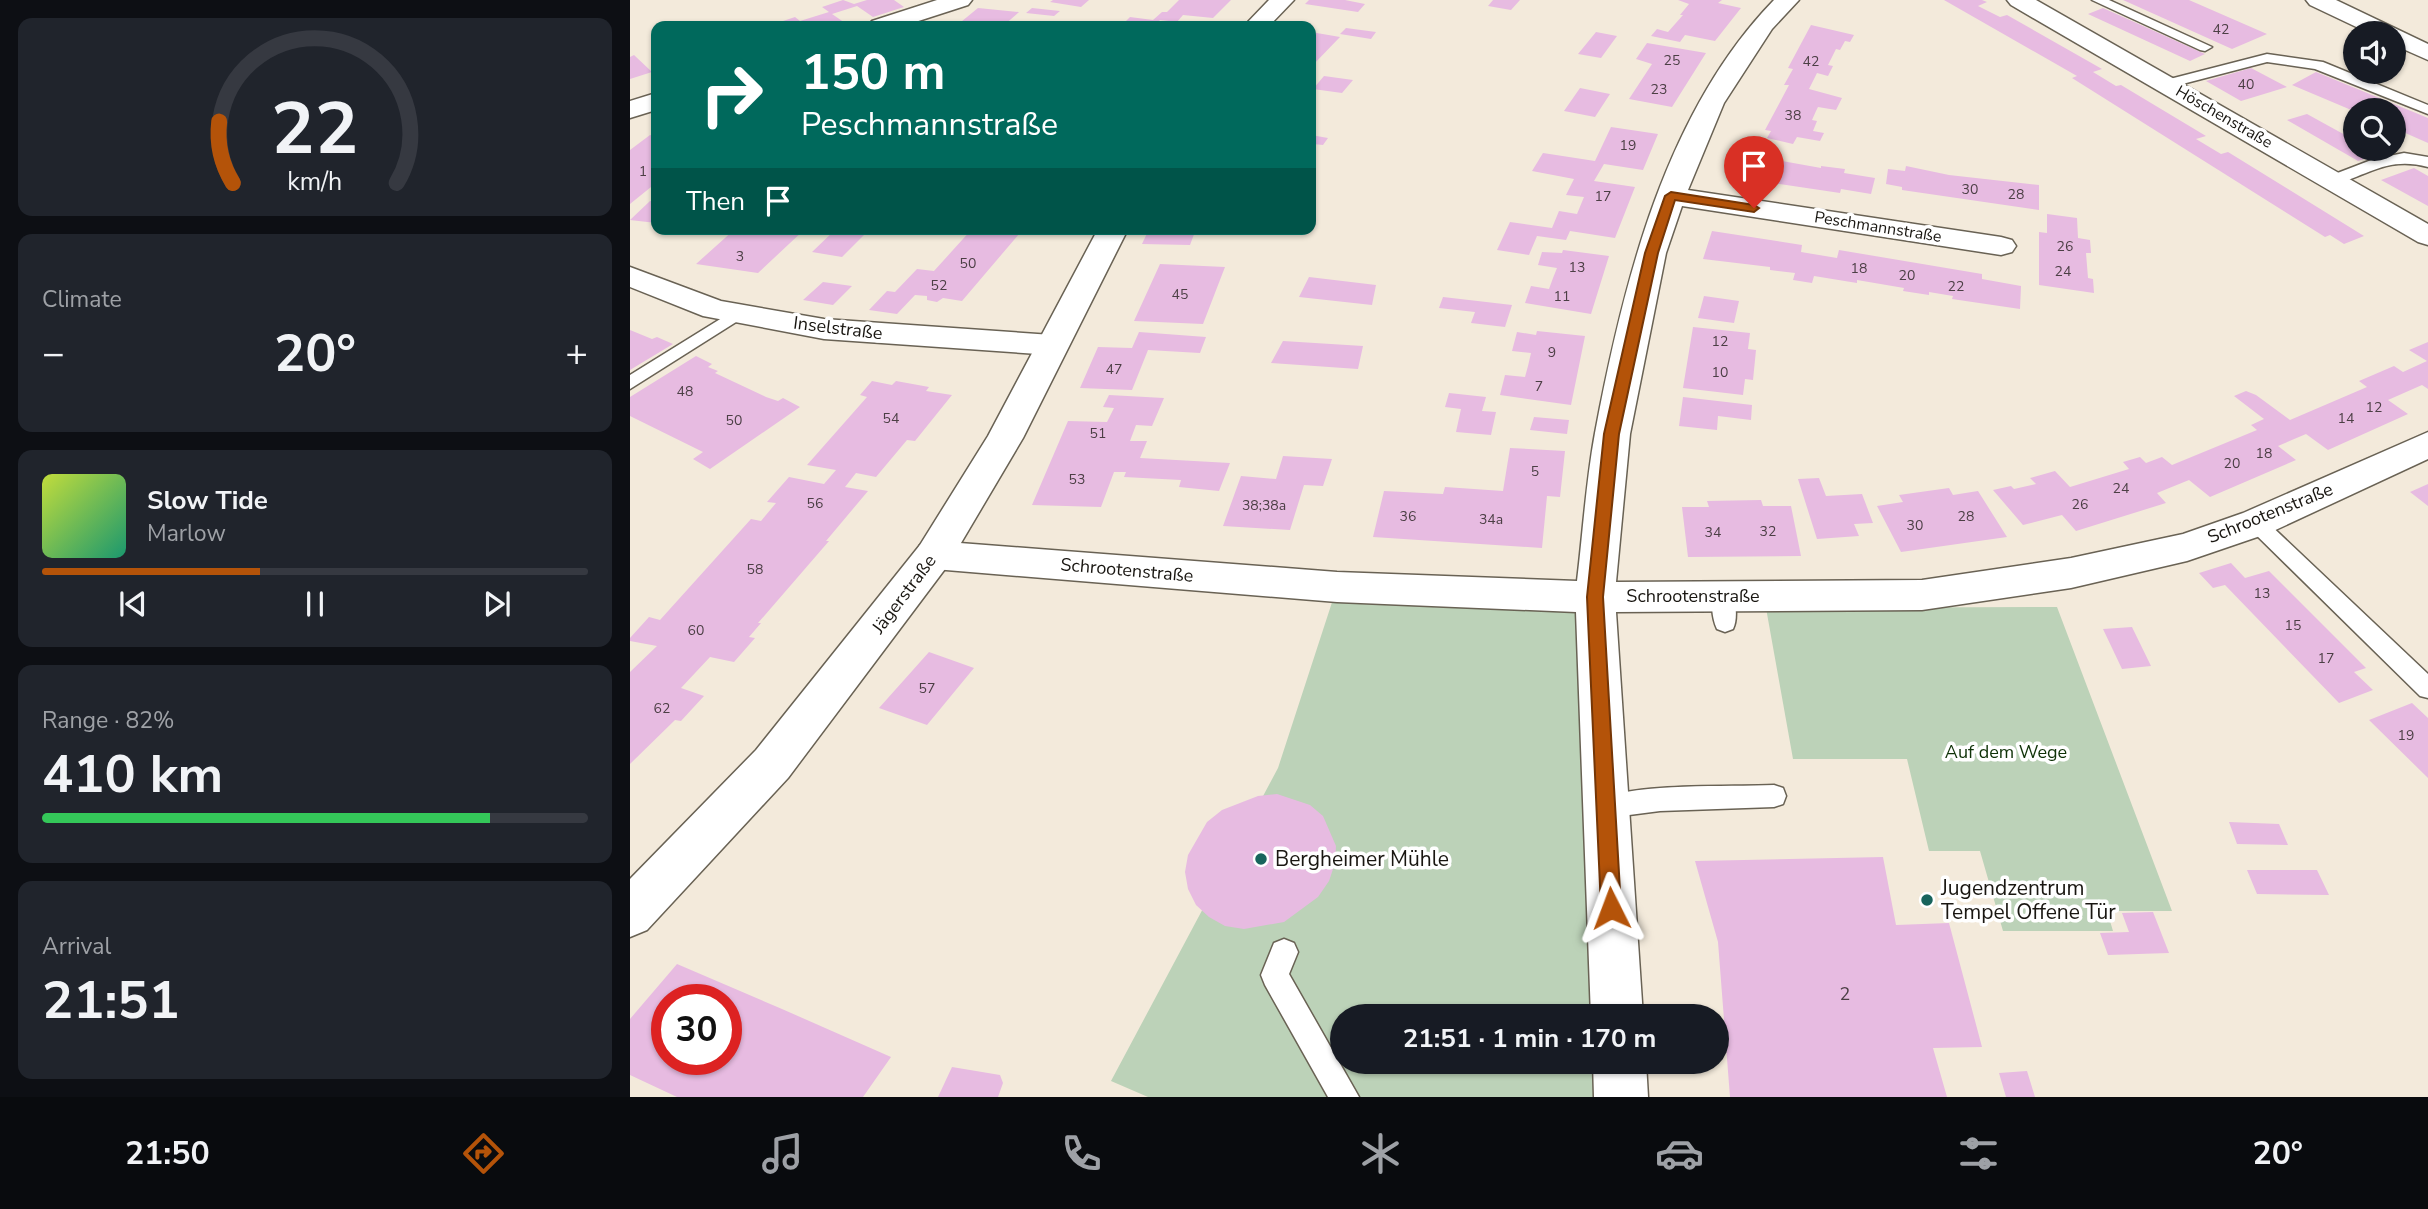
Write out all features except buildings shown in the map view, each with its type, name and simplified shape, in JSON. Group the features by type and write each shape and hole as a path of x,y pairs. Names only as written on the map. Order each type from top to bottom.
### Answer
{"street":[{"path":"895,21 960,0"},
{"path":"1260,21 1282,0"},
{"path":"1616,1004 1595,597 1612,434 1651,253 1671,196 1711,103 1763,25 1787,0"},
{"name":"Höschenstraße","path":"2019,0 2428,236"},
{"path":"2318,0 2362,21"},
{"path":"2406,42 2428,53"},
{"path":"630,110 651,103"},
{"name":"Peschmannstraße","path":"1671,196 2001,246"},
{"name":"Jägerstraße","path":"630,914 706,830 772,764 934,555 1005,438 1110,235"},
{"name":"Inselstraße","path":"630,276 714,309 824,329 1052,345"},
{"name":"Schrootenstraße","path":"934,555 1338,587 1595,597 1724,609 1922,594 2071,573 2187,547 2256,523 2428,443"},
{"path":"1620,1074 1621,1097"}],"lane":[{"path":"2098,0 2205,47"},
{"path":"2167,84 2267,58 2318,65 2428,110"},
{"path":"2332,180 2397,157 2415,156 2428,162"},
{"path":"630,383 738,313"},
{"path":"2256,523 2428,689"},
{"path":"1606,807 1660,800 1774,796"},
{"path":"1284,952 1275,975 1344,1097"}],"green space":[{"path":"1337,587 1595,597 1615,1004 1330,1004 1330,1074 1619,1074 1620,1097 1148,1097 1111,1081 1278,768"},
{"name":"Auf dem Wege","path":"2057,607 2172,911 2107,911 2113,931 2003,931 1980,851 1929,851 1907,759 1793,759 1766,608"}],"place":[{"name":"Bergheimer Mühle","path":"1261,859"},
{"name":"Jugendzentrum Tempel Offene Tür","path":"1927,900"}],"route":[{"path":"1611,908 1595,597 1612,434 1651,253 1671,196 1754,208"}]}
